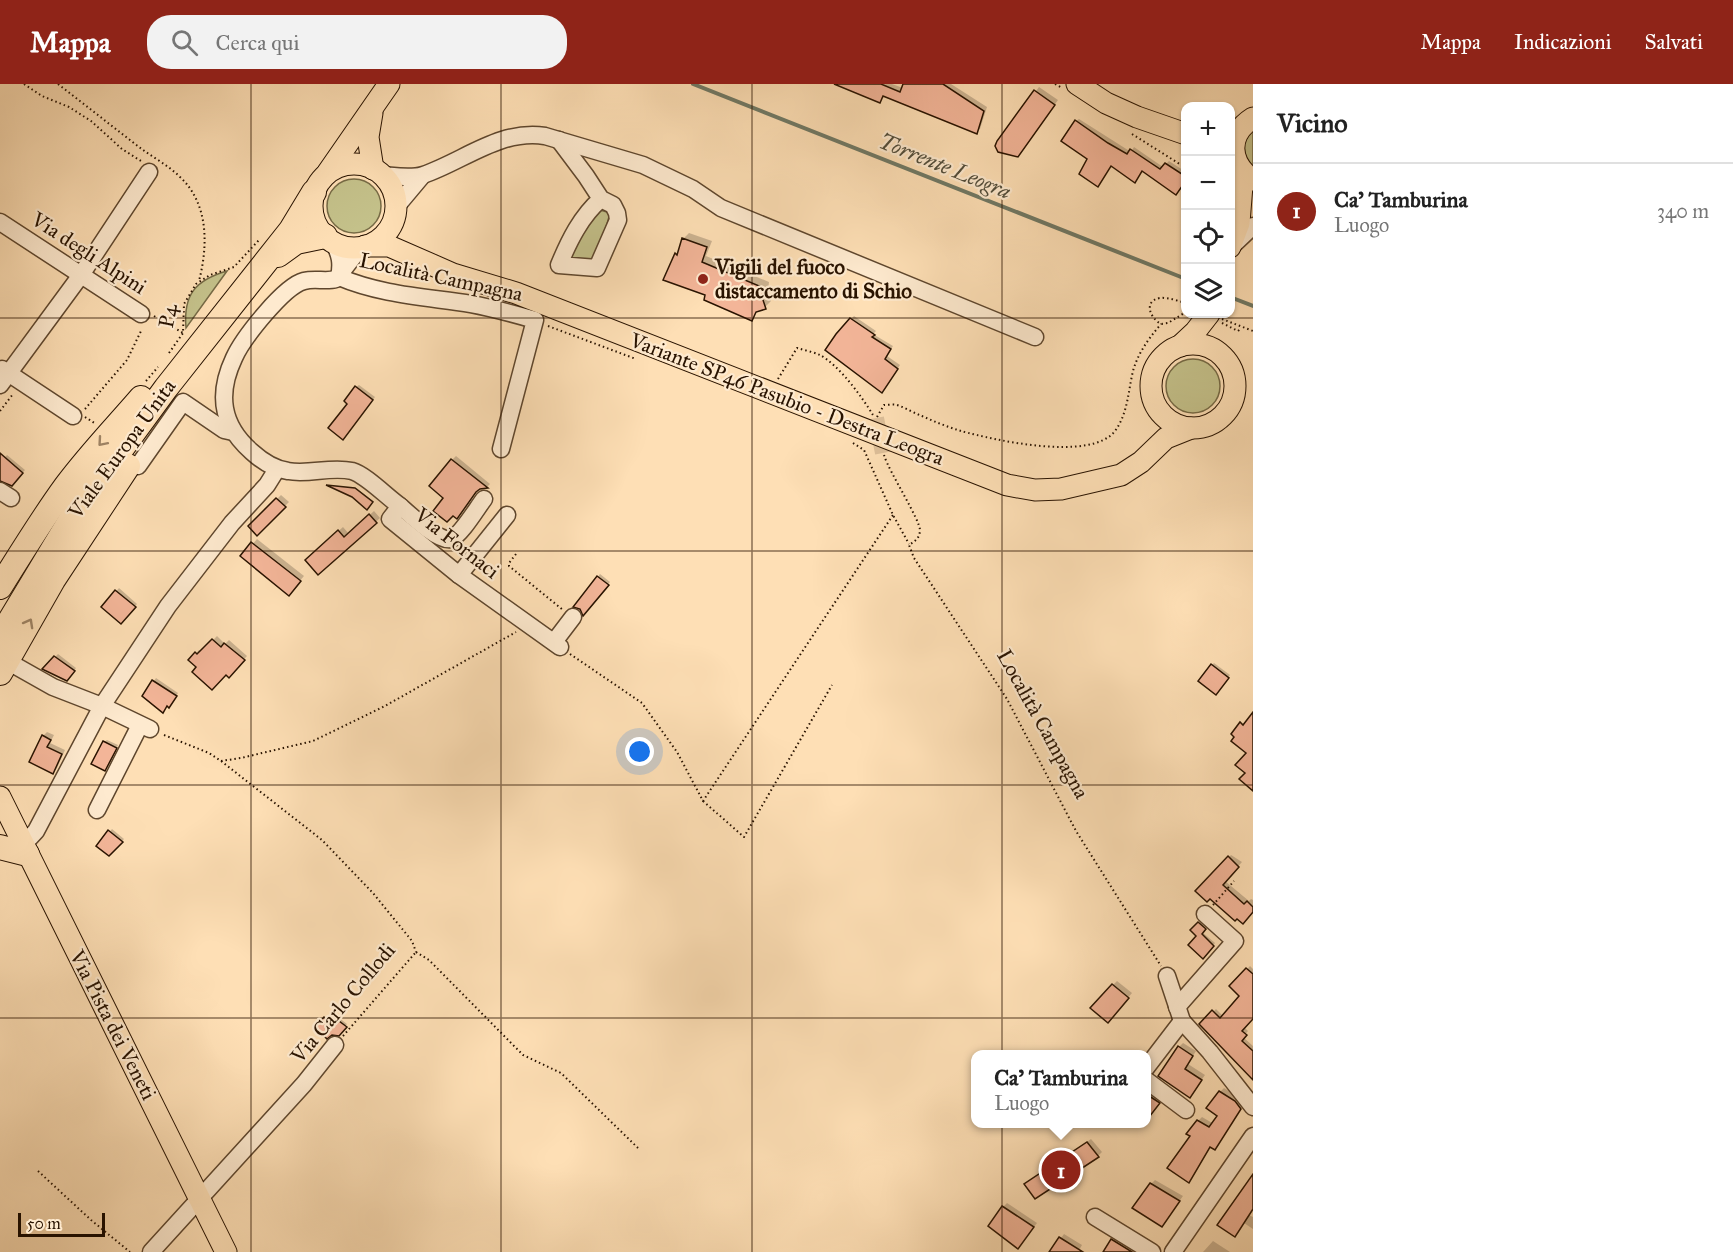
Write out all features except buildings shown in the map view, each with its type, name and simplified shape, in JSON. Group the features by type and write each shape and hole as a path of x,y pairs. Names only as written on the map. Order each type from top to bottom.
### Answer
{"highway":[{"path":"257,271 291,230 317,187"},
{"path":"257,271 296,242 330,239"},
{"name":"Viale Europa Unita","path":"0,637 76,511 166,388 193,338 257,271"},
{"path":"0,587 66,486 193,338"},
{"path":"4,667 53,580 152,429 174,400 193,338"},
{"path":"0,577 26,545"}],"main road":[{"path":"389,84 317,187 312,204 313,216 318,227 330,239 343,246 363,247 378,240 389,229 395,211"},
{"path":"1077,84 1137,117 1181,132"},
{"path":"373,109 368,137 378,172"},
{"path":"1240,234 1241,170 1234,147 1244,121"},
{"path":"1164,125 1181,127"},
{"path":"317,187 328,173 350,164 362,165 378,172 390,184 394,195 395,211 402,230 422,261"},
{"path":"1240,234 1253,203"},
{"name":"Variante SP46 Pasubio - Destra Leogra","path":"363,247 389,246 453,274 516,293 1007,485 1035,490 1061,489 1121,475 1141,462 1166,438 1191,428"},
{"path":"1180,346 1209,318"},
{"path":"1213,318 1235,384 1232,402"},
{"path":"1150,451 1156,430 1156,407 1150,387 1156,366 1170,350 1180,346 1198,344 1207,346 1227,364 1253,381"},
{"path":"1156,407 1167,420 1182,427 1203,426 1215,422 1242,393 1253,389"},
{"name":"Via Pista dei Veneti","path":"0,797 17,849 200,1197 226,1252"}],"street":[{"path":"395,211 422,176 497,141 530,133 643,165 693,189 721,208 1035,337"},
{"path":"559,140 601,199"},
{"path":"73,416 8,377 81,275 145,167"},
{"path":"378,172 422,176"},
{"name":"Via degli Alpini","path":"0,222 144,319"},
{"name":"Località Campagna","path":"330,239 340,256 342,266 339,277"},
{"name":"Località Campagna","path":"339,277 363,247"},
{"name":"Località Campagna","path":"339,277 356,284 399,294 473,304 534,320"},
{"name":"Via Fornaci","path":"339,277 332,280 302,281 291,287 272,306 236,354 226,375 224,388 225,410 233,432 258,457 277,469 305,473 350,470 357,473 400,506 390,519 459,575 557,645"},
{"path":"501,449 534,320"},
{"path":"138,466 183,402 224,430 233,432"},
{"path":"17,849 36,831 102,706 168,606 232,524 267,485 277,469"},
{"path":"400,506 436,535 444,540 450,540 457,535 484,499"},
{"path":"459,575 507,515"},
{"path":"557,645 573,618"},
{"path":"4,667 14,665 53,687 102,706 145,727 97,810"},
{"path":"1151,1060 1180,1014 1235,941 1206,914"},
{"path":"1167,976 1180,1014 1253,1107"},
{"name":"Via Carlo Collodi","path":"151,1252 304,1084 335,1044"},
{"path":"1151,1084 1186,1110"},
{"path":"1173,1252 1253,1136"},
{"path":"1095,1217 1152,1252"}],"path":[{"path":"24,84 42,96 69,107 92,121 145,167"},
{"name":"P4","path":"168,356 193,338 184,304 196,284 210,275 234,267 261,237"},
{"path":"1181,302 1169,299 1154,300 1150,306 1153,319 1161,324 1168,323 1181,315"},
{"name":"Via degli Alpini","path":"144,319 145,309 193,338"},
{"path":"1219,318 1253,331"},
{"path":"103,429 80,414 127,360 144,319"},
{"path":"534,320 646,362"},
{"path":"776,381 797,348 820,355 832,364 857,390 876,418 884,405 896,404 962,431 1007,441 1078,447 1098,443 1107,439 1114,432 1124,414 1138,356 1161,324"},
{"path":"1238,331 1241,328"},
{"path":"146,381 162,364"},
{"path":"0,411 8,377"},
{"name":"Località Campagna","path":"846,438 864,450 914,558 1007,699 1076,831 1167,976"},
{"path":"883,453 919,522 920,530 917,540 909,545"},
{"path":"704,801 893,515"},
{"path":"516,554 509,566 573,618"},
{"path":"221,761 313,741 385,706 528,624"},
{"path":"557,645 642,703 677,752 704,801 744,837 832,684"},
{"path":"145,727 209,753 322,840 373,893 412,941 416,952"},
{"path":"1206,914 1234,881"},
{"name":"Via Carlo Collodi","path":"335,1044 416,952 429,960 523,1055 561,1073 638,1148"},
{"path":"38,1171 130,1252"}],"shaded area":[{"path":"1253,127 1253,171 1249,169 1242,144"},
{"path":"349,179 359,179 369,183 377,191 381,206 377,221 369,229 359,233 349,233 339,229 331,221 327,211 327,201 331,191 339,183"},
{"path":"597,209 610,213 594,259 590,263 565,259"},
{"path":"227,271 186,328 187,306 194,290 207,279"},
{"path":"1188,359 1198,359 1208,363 1216,371 1220,386 1216,401 1208,409 1198,413 1188,413 1178,409 1170,401 1166,391 1166,381 1170,371 1178,363"}],"waterway":[{"name":"Torrente Leogra","path":"693,84 1181,277"},
{"name":"Torrente Leogra","path":"1235,299 1253,306"}],"tunnel":[{"path":"876,418 883,453"}],"place":[{"name":"Vigili del fuoco distaccamento di Schio","path":"703,279"},
{"name":"Ca' Tamburina","path":"1061,1170"}]}
